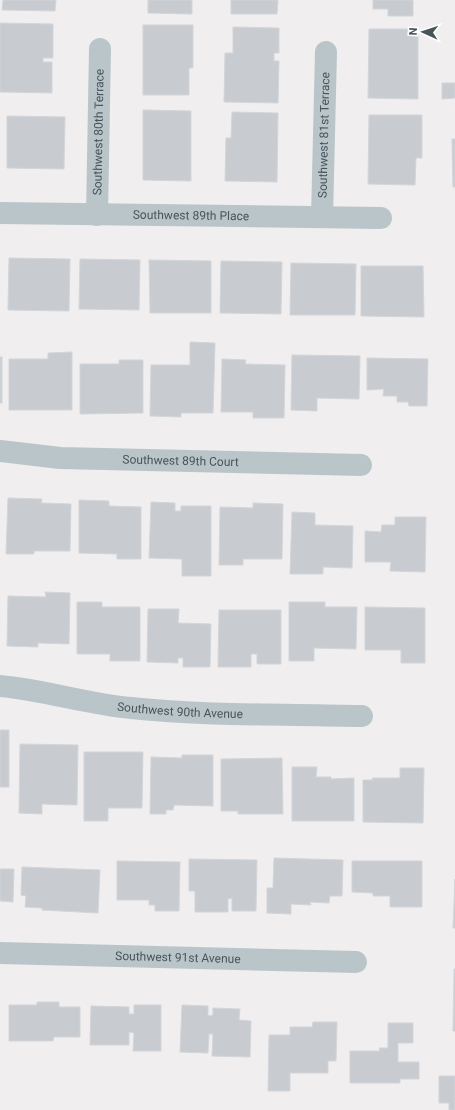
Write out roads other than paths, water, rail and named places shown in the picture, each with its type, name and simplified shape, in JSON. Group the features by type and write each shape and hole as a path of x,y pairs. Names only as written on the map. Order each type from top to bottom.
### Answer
{"street":[{"name":"Southwest 80th Terrace","path":"97,215 100,49"},
{"name":"Southwest 81st Terrace","path":"322,217 326,52"},
{"name":"Southwest 89th Place","path":"0,213 381,218"},
{"name":"Southwest 89th Court","path":"0,451 60,458 361,465"},
{"name":"Southwest 90th Avenue","path":"0,686 38,691 106,705 158,711 362,716"},
{"name":"Southwest 91st Avenue","path":"0,953 356,962"}]}
